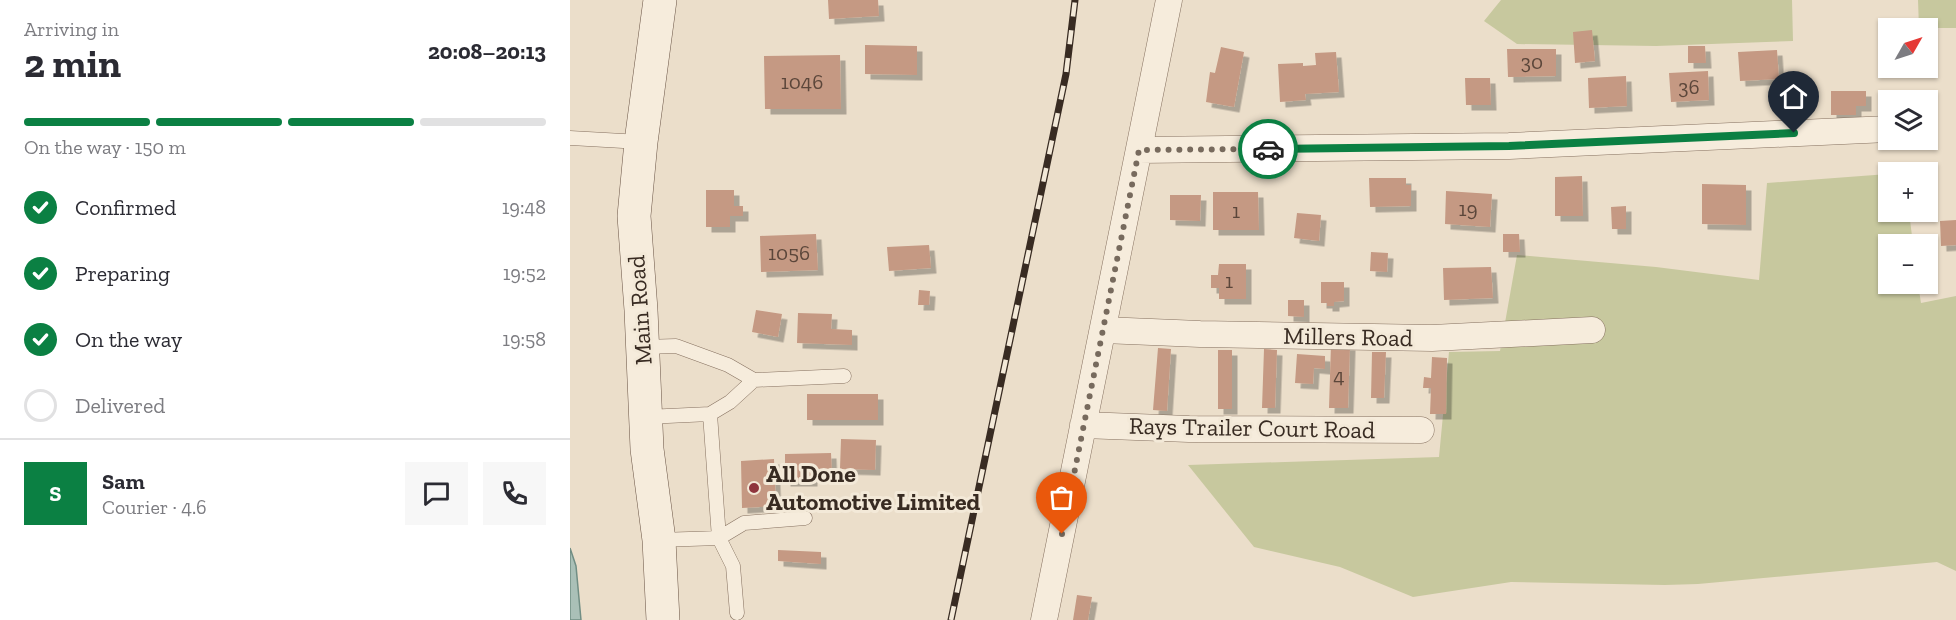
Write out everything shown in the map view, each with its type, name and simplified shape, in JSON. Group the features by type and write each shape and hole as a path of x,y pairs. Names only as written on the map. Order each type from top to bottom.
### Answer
{"main road":[{"name":"Main Road","path":"660,0 641,142 634,216 647,448 659,540 663,620"}],"street":[{"path":"1044,620 1169,0"},
{"path":"1139,150 1509,146 1878,129"},
{"name":"Millers Road","path":"1103,330 1432,338 1592,330"},
{"name":"Rays Trailer Court Road","path":"1083,425 1189,429 1421,430"}],"lane":[{"path":"570,138 641,142"},
{"path":"643,347 676,346 729,365 754,380 844,376"},
{"path":"646,417 710,414 730,402 754,380"},
{"path":"710,414 719,538 732,566 737,613"},
{"path":"659,540 719,538 744,523 805,518"}],"green space":[{"path":"1501,0 1792,0 1793,41 1656,46 1517,44 1484,21"},
{"path":"1918,0 1956,0 1956,28 1938,28 1938,18 1919,18"},
{"path":"1878,175 1878,222 1910,222 1912,234 1878,234 1878,294 1920,294 1921,303 1956,296 1956,571 1937,562 1698,584 1511,582 1413,597 1340,567 1254,547 1188,465 1439,457 1449,352 1500,351 1517,255 1656,267 1759,280 1767,183"}],"shaded area":[{"path":"570,548 576,566 581,620 570,620"}],"building":[{"path":"828,0 878,0 879,16 829,19"},
{"path":"1592,30 1595,61 1575,63 1573,32"},
{"path":"865,45 917,46 917,75 865,74"},
{"path":"1688,46 1705,46 1706,63 1688,63"},
{"path":"1221,47 1244,52 1234,107 1206,102 1210,72 1215,73"},
{"path":"1507,49 1556,49 1556,76 1508,77"},
{"path":"1777,50 1779,79 1740,81 1738,52"},
{"path":"1336,52 1339,92 1305,94 1306,100 1280,102 1278,64 1316,65 1315,53"},
{"path":"840,55 841,109 765,109 764,56"},
{"path":"1708,71 1709,100 1671,102 1669,73"},
{"path":"1626,76 1627,106 1589,108 1588,78"},
{"path":"1465,78 1490,78 1491,105 1466,105"},
{"path":"1831,91 1866,91 1866,106 1856,106 1856,115 1831,115"},
{"path":"1582,176 1583,216 1555,216 1555,177"},
{"path":"1369,178 1406,178 1406,185 1411,185 1411,206 1370,207"},
{"path":"1702,184 1746,185 1746,225 1702,224"},
{"path":"706,190 734,190 734,206 743,206 743,216 730,216 730,227 706,227"},
{"path":"1446,191 1492,194 1490,227 1445,224"},
{"path":"1213,192 1258,192 1259,230 1213,230"},
{"path":"1170,195 1201,195 1200,221 1170,220"},
{"path":"1626,206 1626,229 1612,229 1611,207"},
{"path":"1297,213 1321,215 1319,241 1294,238"},
{"path":"1956,220 1956,245 1941,246 1940,221"},
{"path":"816,234 818,270 761,272 760,236"},
{"path":"1503,234 1519,234 1520,252 1503,252"},
{"path":"929,245 931,268 889,271 887,247"},
{"path":"1371,252 1388,253 1387,272 1370,271"},
{"path":"1219,264 1246,264 1246,299 1219,299 1219,288 1211,288 1211,275 1218,275"},
{"path":"1491,267 1493,298 1444,300 1443,268"},
{"path":"1321,282 1344,282 1344,301 1334,302 1334,306 1321,303"},
{"path":"919,290 930,291 929,305 918,305"},
{"path":"1288,300 1304,300 1304,317 1288,316"},
{"path":"756,310 782,314 778,337 752,332"},
{"path":"798,313 832,314 831,329 852,330 852,345 797,343"},
{"path":"1331,344 1350,345 1348,408 1329,408"},
{"path":"1158,348 1171,349 1167,411 1153,410"},
{"path":"1264,349 1277,350 1275,408 1262,408"},
{"path":"1218,350 1232,350 1232,409 1218,409"},
{"path":"1372,352 1386,352 1384,398 1371,398"},
{"path":"1297,354 1325,356 1325,369 1314,368 1313,384 1295,383"},
{"path":"1432,357 1447,358 1446,414 1430,414 1431,388 1423,388 1424,377 1431,378"},
{"path":"807,394 878,394 878,420 807,420"},
{"path":"841,439 876,440 875,470 840,469"},
{"path":"831,453 832,475 812,475 812,481 785,481 785,454"},
{"path":"774,459 776,506 742,508 741,461"},
{"path":"778,550 821,552 821,564 778,561"},
{"path":"1077,595 1092,597 1088,620 1073,620"}],"railway":[{"path":"951,620 1066,74 1075,0"}],"way so far":[{"path":"1062,534 1139,150 1268,149"}],"place":[{"name":"All Done Automotive Limited","path":"754,488"}],"route":[{"path":"1268,149 1509,146 1794,133"}]}
